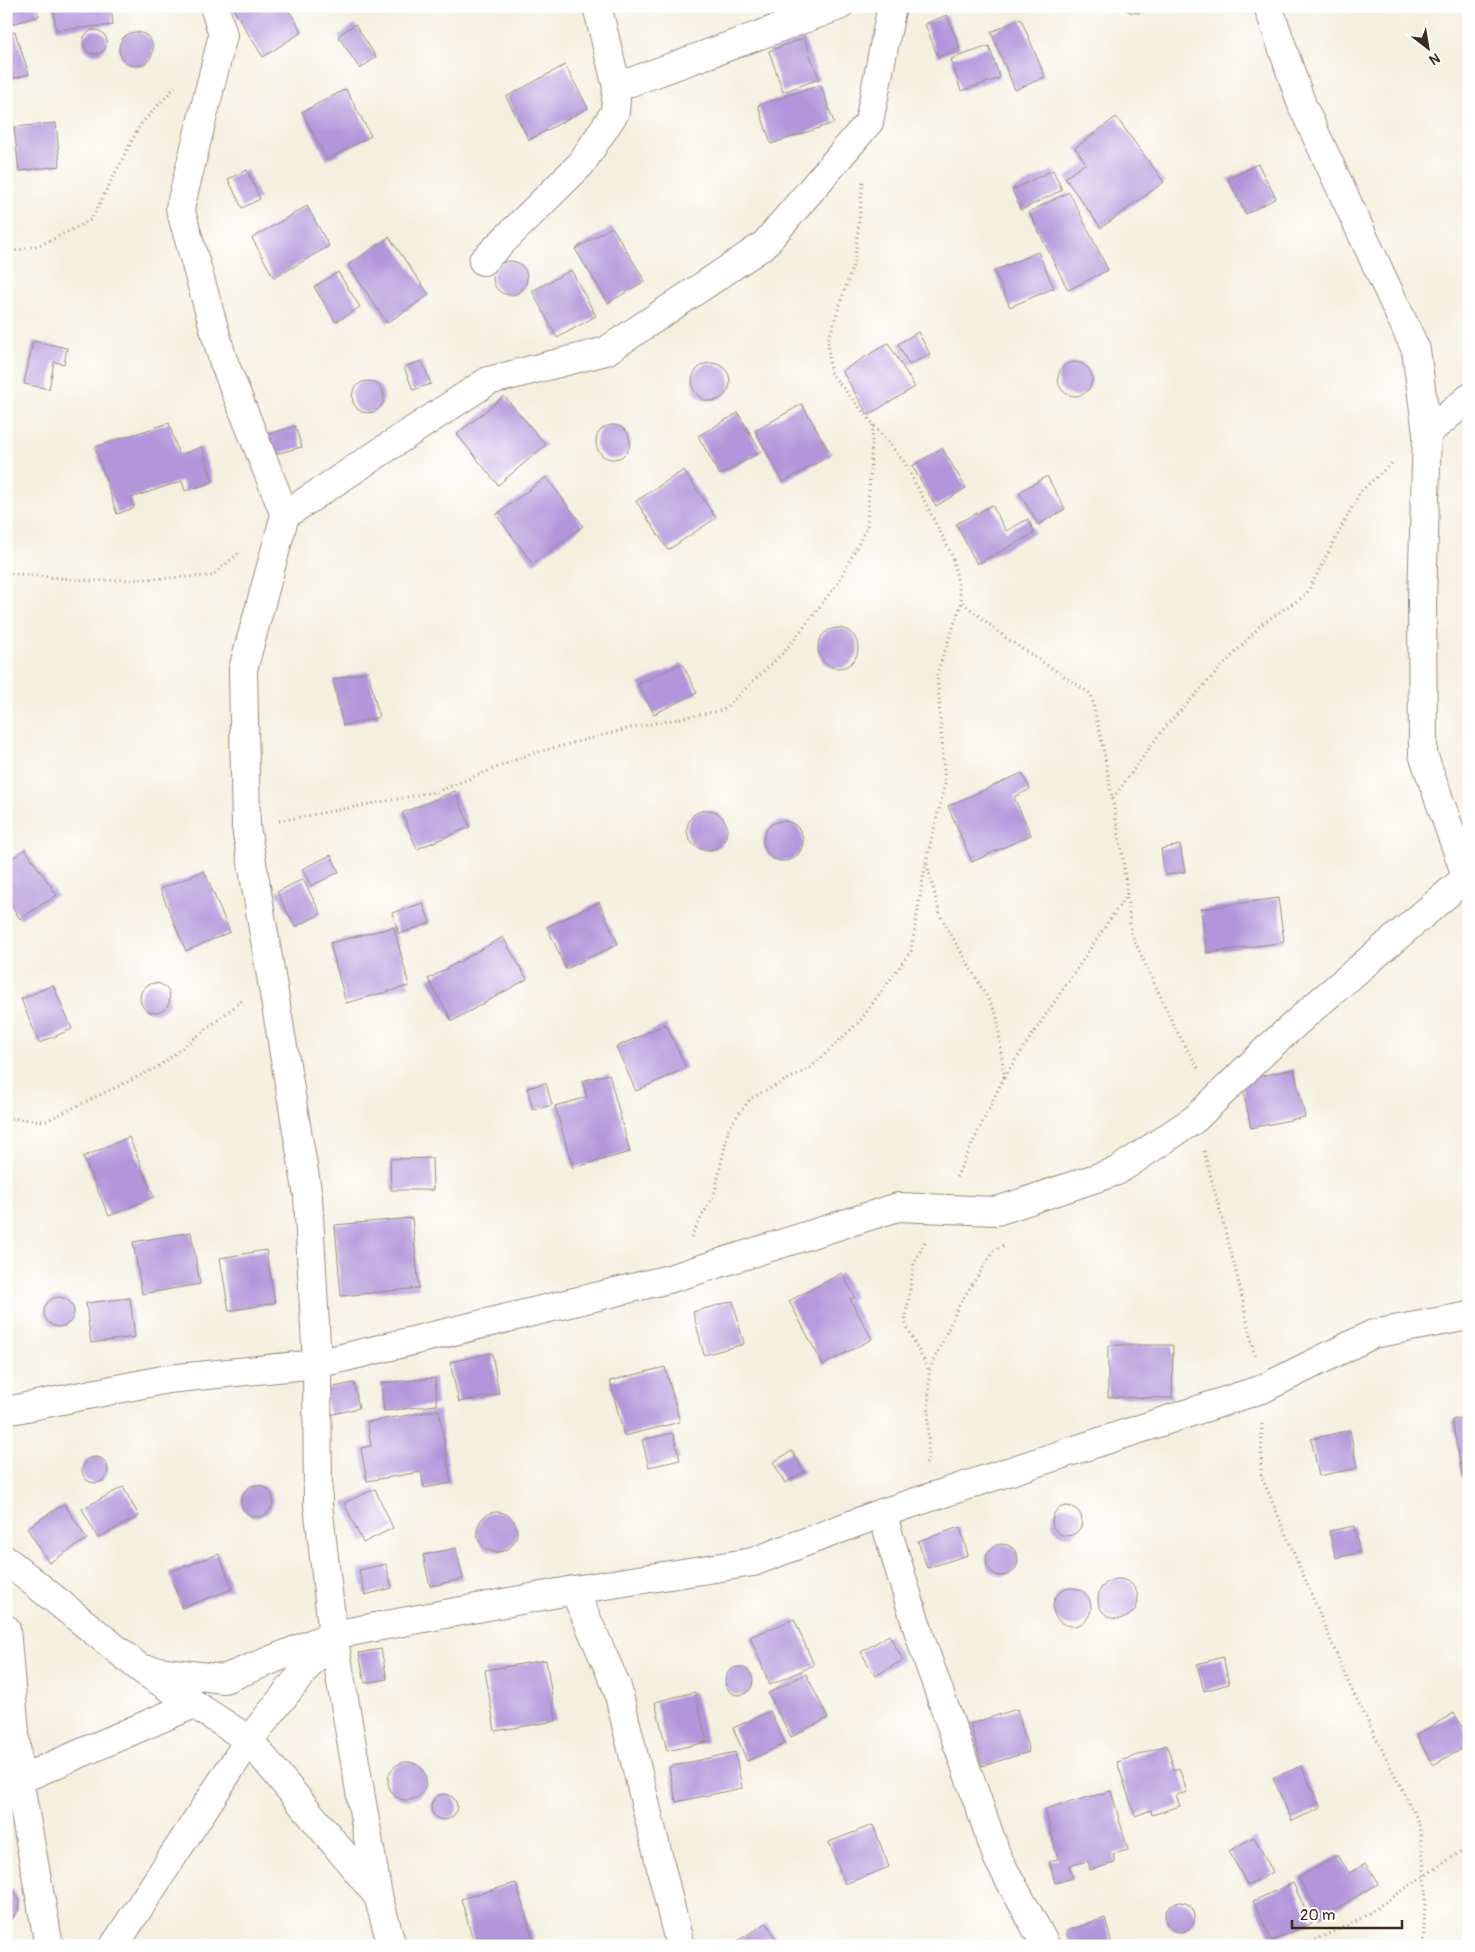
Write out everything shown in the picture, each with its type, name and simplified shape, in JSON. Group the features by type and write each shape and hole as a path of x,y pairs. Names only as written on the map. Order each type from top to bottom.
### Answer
{"street":[{"path":"214,6 223,35 180,208 223,360 285,515 243,669 246,827 308,1196 317,1364 318,1505 333,1635 378,1896 392,1946"},
{"path":"482,261 581,164 615,112 617,87 597,6"},
{"path":"617,87 839,6"},
{"path":"285,515 488,381 606,351 764,245 869,122 892,6"},
{"path":"6,1411 168,1379 317,1364 669,1279 898,1207 997,1211 1116,1170 1195,1119 1267,1049 1314,1007 1468,881 1423,754 1422,599 1427,433 1416,350 1302,105 1268,6"},
{"path":"1427,433 1469,398"},
{"path":"140,1669 224,1679 333,1635 574,1590 753,1562 882,1513 1262,1389 1373,1334 1469,1316"},
{"path":"882,1513 923,1646 998,1859 1046,1946"},
{"path":"6,1560 140,1669 249,1740 378,1896"},
{"path":"574,1590 617,1687 680,1946"},
{"path":"6,1629 13,1782 49,1946"},
{"path":"114,1946 249,1740 333,1635"},
{"path":"13,1782 194,1704"}],"path":[{"path":"6,253 43,244 91,220 140,125 178,84"},
{"path":"669,1279 715,1192 729,1128 751,1098 810,1068 860,1021 911,951 926,861 945,785 937,673 962,602 952,555 905,463 830,372 828,341 855,259 863,181"},
{"path":"246,827 438,791 530,754 631,728 723,710 785,651 838,583 867,527 874,424"},
{"path":"1113,798 1164,728 1263,623 1306,594 1360,492 1427,433"},
{"path":"6,573 94,581 212,576 241,551"},
{"path":"962,602 1006,638 1091,694 1113,798 1123,858 1131,933 1174,1026 1216,1100"},
{"path":"926,861 940,915 997,1015 1004,1077"},
{"path":"930,1370 905,1323 914,1263 1004,1077 1127,894"},
{"path":"6,1118 46,1121 158,1067 271,978"},
{"path":"1195,1119 1236,1271 1262,1389 1261,1475 1349,1684 1419,1823 1425,1875 1423,1946"},
{"path":"922,1468 928,1461 930,1370 960,1303 994,1251 1011,1240"},
{"path":"1301,1946 1358,1921 1469,1846"}],"building":[{"path":"6,6 36,6 39,16 6,26"},
{"path":"53,6 111,6 113,25 56,30"},
{"path":"231,6 286,6 302,32 263,57"},
{"path":"1122,6 1148,6 1139,13 1130,12"},
{"path":"947,15 960,48 938,57 925,24"},
{"path":"1021,19 1045,77 1015,90 991,32"},
{"path":"355,24 376,57 360,69 338,36"},
{"path":"95,30 104,33 107,42 104,51 95,54 86,51 83,42 86,33"},
{"path":"15,32 29,74 6,81 6,35"},
{"path":"136,32 143,33 148,37 152,42 152,56 148,61 143,65 136,66 129,65 124,61 120,56 119,49 120,42 124,37 129,33"},
{"path":"804,38 819,79 783,92 769,51"},
{"path":"989,46 1000,78 961,91 951,59"},
{"path":"565,65 588,108 529,140 506,97"},
{"path":"821,85 834,123 771,144 758,105"},
{"path":"346,89 371,136 327,160 302,112"},
{"path":"1116,117 1164,182 1101,228 1065,178 1086,163 1075,148"},
{"path":"56,123 60,166 19,171 14,127"},
{"path":"1258,164 1276,198 1246,214 1228,179"},
{"path":"247,170 260,199 242,208 228,179"},
{"path":"1053,170 1062,190 1021,210 1012,190"},
{"path":"1069,192 1108,270 1068,290 1029,212"},
{"path":"307,206 329,246 274,278 252,238"},
{"path":"612,227 645,281 608,303 575,249"},
{"path":"389,237 429,295 387,323 348,265"},
{"path":"1038,252 1054,288 1010,307 994,271"},
{"path":"510,261 522,266 527,278 522,290 510,295 498,290 493,278 498,266"},
{"path":"571,270 596,316 557,338 532,291"},
{"path":"338,272 360,307 336,322 314,287"},
{"path":"918,332 930,354 909,365 898,344"},
{"path":"33,341 67,348 64,364 54,362 49,389 24,384"},
{"path":"888,343 915,387 868,415 842,371"},
{"path":"422,361 431,384 413,390 404,367"},
{"path":"1075,362 1087,367 1092,379 1087,391 1075,396 1063,391 1058,379 1063,367"},
{"path":"711,363 725,368 730,382 725,396 711,401 697,396 692,382 697,368"},
{"path":"368,381 380,385 384,397 380,409 368,413 356,409 352,397 356,385"},
{"path":"504,396 546,445 498,485 457,434"},
{"path":"802,404 831,455 783,482 755,431"},
{"path":"738,413 761,452 720,475 698,436"},
{"path":"169,423 179,455 202,447 213,482 185,491 182,481 131,498 134,508 117,514 95,447"},
{"path":"613,425 620,426 625,430 629,435 629,449 625,454 620,458 613,459 606,458 601,454 597,449 596,442 597,435 601,430 606,426"},
{"path":"295,426 302,447 271,455 265,435"},
{"path":"942,448 966,488 936,506 912,466"},
{"path":"684,470 716,518 668,550 636,501"},
{"path":"1047,476 1065,509 1038,525 1019,492"},
{"path":"546,477 583,526 533,564 496,515"},
{"path":"992,505 1006,531 1028,519 1035,533 977,564 956,524"},
{"path":"842,628 849,631 855,637 858,648 857,656 849,665 842,668 834,668 827,665 819,656 818,644 821,637 830,629"},
{"path":"682,663 697,693 654,714 638,684"},
{"path":"368,671 379,717 343,726 333,680"},
{"path":"1022,773 1030,789 1014,797 1031,835 972,862 948,806"},
{"path":"455,791 470,827 417,849 402,813"},
{"path":"711,810 718,813 724,819 727,830 726,838 718,847 711,850 703,850 696,847 688,838 687,826 690,819 699,811"},
{"path":"783,821 797,827 803,841 797,855 783,861 769,855 763,841 769,827"},
{"path":"1180,845 1185,872 1165,875 1161,849"},
{"path":"25,849 57,895 20,919 6,898 6,862"},
{"path":"331,855 339,872 311,886 302,869"},
{"path":"204,871 230,932 186,951 160,889"},
{"path":"303,879 321,914 295,927 277,892"},
{"path":"1278,898 1284,942 1207,953 1201,909"},
{"path":"599,902 618,944 566,969 547,927"},
{"path":"423,903 430,923 399,934 392,913"},
{"path":"394,927 409,986 346,1003 330,943"},
{"path":"503,937 527,979 452,1021 428,979"},
{"path":"155,983 166,987 170,998 166,1009 155,1013 144,1009 140,998 144,987"},
{"path":"53,985 72,1029 39,1043 21,999"},
{"path":"666,1024 686,1068 636,1091 616,1047"},
{"path":"1294,1069 1305,1117 1251,1128 1241,1080"},
{"path":"609,1074 630,1152 573,1168 555,1106 587,1097 582,1081"},
{"path":"546,1083 552,1105 533,1110 527,1088"},
{"path":"129,1137 154,1197 109,1216 83,1157"},
{"path":"432,1158 433,1190 391,1190 390,1159"},
{"path":"412,1218 419,1288 341,1296 335,1225"},
{"path":"191,1232 200,1284 142,1294 133,1242"},
{"path":"266,1250 275,1303 229,1311 220,1258"},
{"path":"842,1273 855,1297 850,1299 872,1339 823,1365 789,1301"},
{"path":"59,1297 65,1298 73,1306 73,1318 65,1326 59,1327 53,1326 45,1318 44,1312 45,1306 53,1298"},
{"path":"130,1298 135,1337 91,1343 86,1303"},
{"path":"733,1301 744,1344 704,1355 693,1312"},
{"path":"1108,1345 1173,1345 1172,1398 1108,1397"},
{"path":"492,1353 499,1394 459,1402 450,1362"},
{"path":"665,1367 680,1422 624,1436 610,1381"},
{"path":"435,1378 437,1405 384,1411 381,1383"},
{"path":"354,1383 359,1408 329,1415 324,1389"},
{"path":"439,1410 451,1483 424,1488 421,1472 367,1481 361,1448 371,1446 367,1422"},
{"path":"1469,1417 1469,1478 1463,1479 1452,1420"},
{"path":"1350,1430 1357,1468 1319,1476 1311,1439"},
{"path":"673,1433 680,1460 649,1467 642,1440"},
{"path":"792,1451 804,1472 785,1483 773,1462"},
{"path":"95,1457 104,1461 108,1470 104,1479 95,1483 86,1479 82,1470 86,1461"},
{"path":"257,1485 263,1486 268,1490 272,1495 272,1507 268,1512 263,1516 257,1517 251,1516 246,1512 242,1507 241,1501 242,1495 246,1490 251,1486"},
{"path":"123,1487 139,1516 98,1538 82,1509"},
{"path":"375,1489 393,1528 363,1543 344,1503"},
{"path":"64,1504 87,1539 49,1563 27,1528"},
{"path":"1067,1506 1078,1510 1082,1521 1078,1532 1067,1536 1056,1532 1052,1521 1056,1510"},
{"path":"501,1512 508,1515 514,1521 517,1532 516,1540 508,1549 501,1552 493,1552 486,1549 478,1540 477,1528 480,1521 489,1513"},
{"path":"1354,1526 1360,1552 1336,1558 1329,1531"},
{"path":"960,1527 968,1555 927,1568 918,1541"},
{"path":"1002,1544 1008,1545 1013,1549 1017,1554 1017,1566 1013,1571 1008,1575 1002,1576 996,1575 991,1571 987,1566 986,1560 987,1554 991,1549 996,1545"},
{"path":"456,1548 463,1579 430,1586 423,1555"},
{"path":"219,1554 232,1589 182,1608 169,1572"},
{"path":"386,1564 392,1588 365,1595 359,1570"},
{"path":"1122,1579 1129,1582 1135,1588 1138,1599 1137,1607 1129,1616 1122,1619 1114,1619 1107,1616 1099,1607 1098,1595 1101,1588 1110,1580"},
{"path":"1072,1588 1086,1593 1091,1607 1086,1621 1072,1626 1058,1621 1053,1607 1058,1593"},
{"path":"794,1619 814,1665 770,1685 750,1637"},
{"path":"889,1635 903,1660 875,1676 861,1652"},
{"path":"381,1649 387,1679 365,1683 359,1653"},
{"path":"1223,1657 1229,1684 1204,1691 1197,1664"},
{"path":"546,1660 556,1721 495,1731 485,1670"},
{"path":"739,1667 749,1671 753,1681 749,1691 739,1695 729,1691 725,1681 729,1671"},
{"path":"806,1674 828,1718 791,1737 768,1693"},
{"path":"695,1692 707,1742 667,1751 655,1702"},
{"path":"1017,1709 1029,1752 982,1766 970,1724"},
{"path":"770,1711 785,1744 747,1761 733,1728"},
{"path":"1454,1713 1469,1738 1469,1745 1433,1765 1416,1735"},
{"path":"1167,1745 1174,1770 1179,1768 1187,1792 1176,1795 1180,1806 1152,1815 1151,1810 1135,1816 1117,1762"},
{"path":"735,1752 742,1788 676,1802 669,1767"},
{"path":"407,1762 420,1768 426,1781 420,1794 407,1800 394,1794 388,1781 394,1768"},
{"path":"1301,1766 1321,1808 1292,1821 1273,1778"},
{"path":"1111,1791 1128,1850 1113,1854 1115,1863 1090,1870 1088,1861 1069,1866 1073,1878 1055,1883 1049,1861 1058,1859 1045,1809"},
{"path":"444,1794 453,1798 457,1807 453,1816 444,1820 435,1816 431,1807 435,1798"},
{"path":"873,1825 889,1867 845,1884 829,1842"},
{"path":"1254,1837 1273,1872 1248,1886 1229,1851"},
{"path":"1338,1855 1349,1873 1365,1864 1378,1884 1322,1917 1298,1878"},
{"path":"516,1883 534,1943 523,1946 475,1946 461,1899"},
{"path":"1293,1883 1312,1923 1272,1941 1253,1901"},
{"path":"6,1885 14,1890 19,1900 18,1910 12,1919 6,1922"},
{"path":"1180,1902 1191,1906 1195,1917 1191,1928 1180,1932 1169,1928 1165,1917 1169,1906"},
{"path":"1105,1918 1111,1941 1097,1946 1071,1946 1066,1931"},
{"path":"767,1923 780,1946 733,1946 732,1944"}]}
